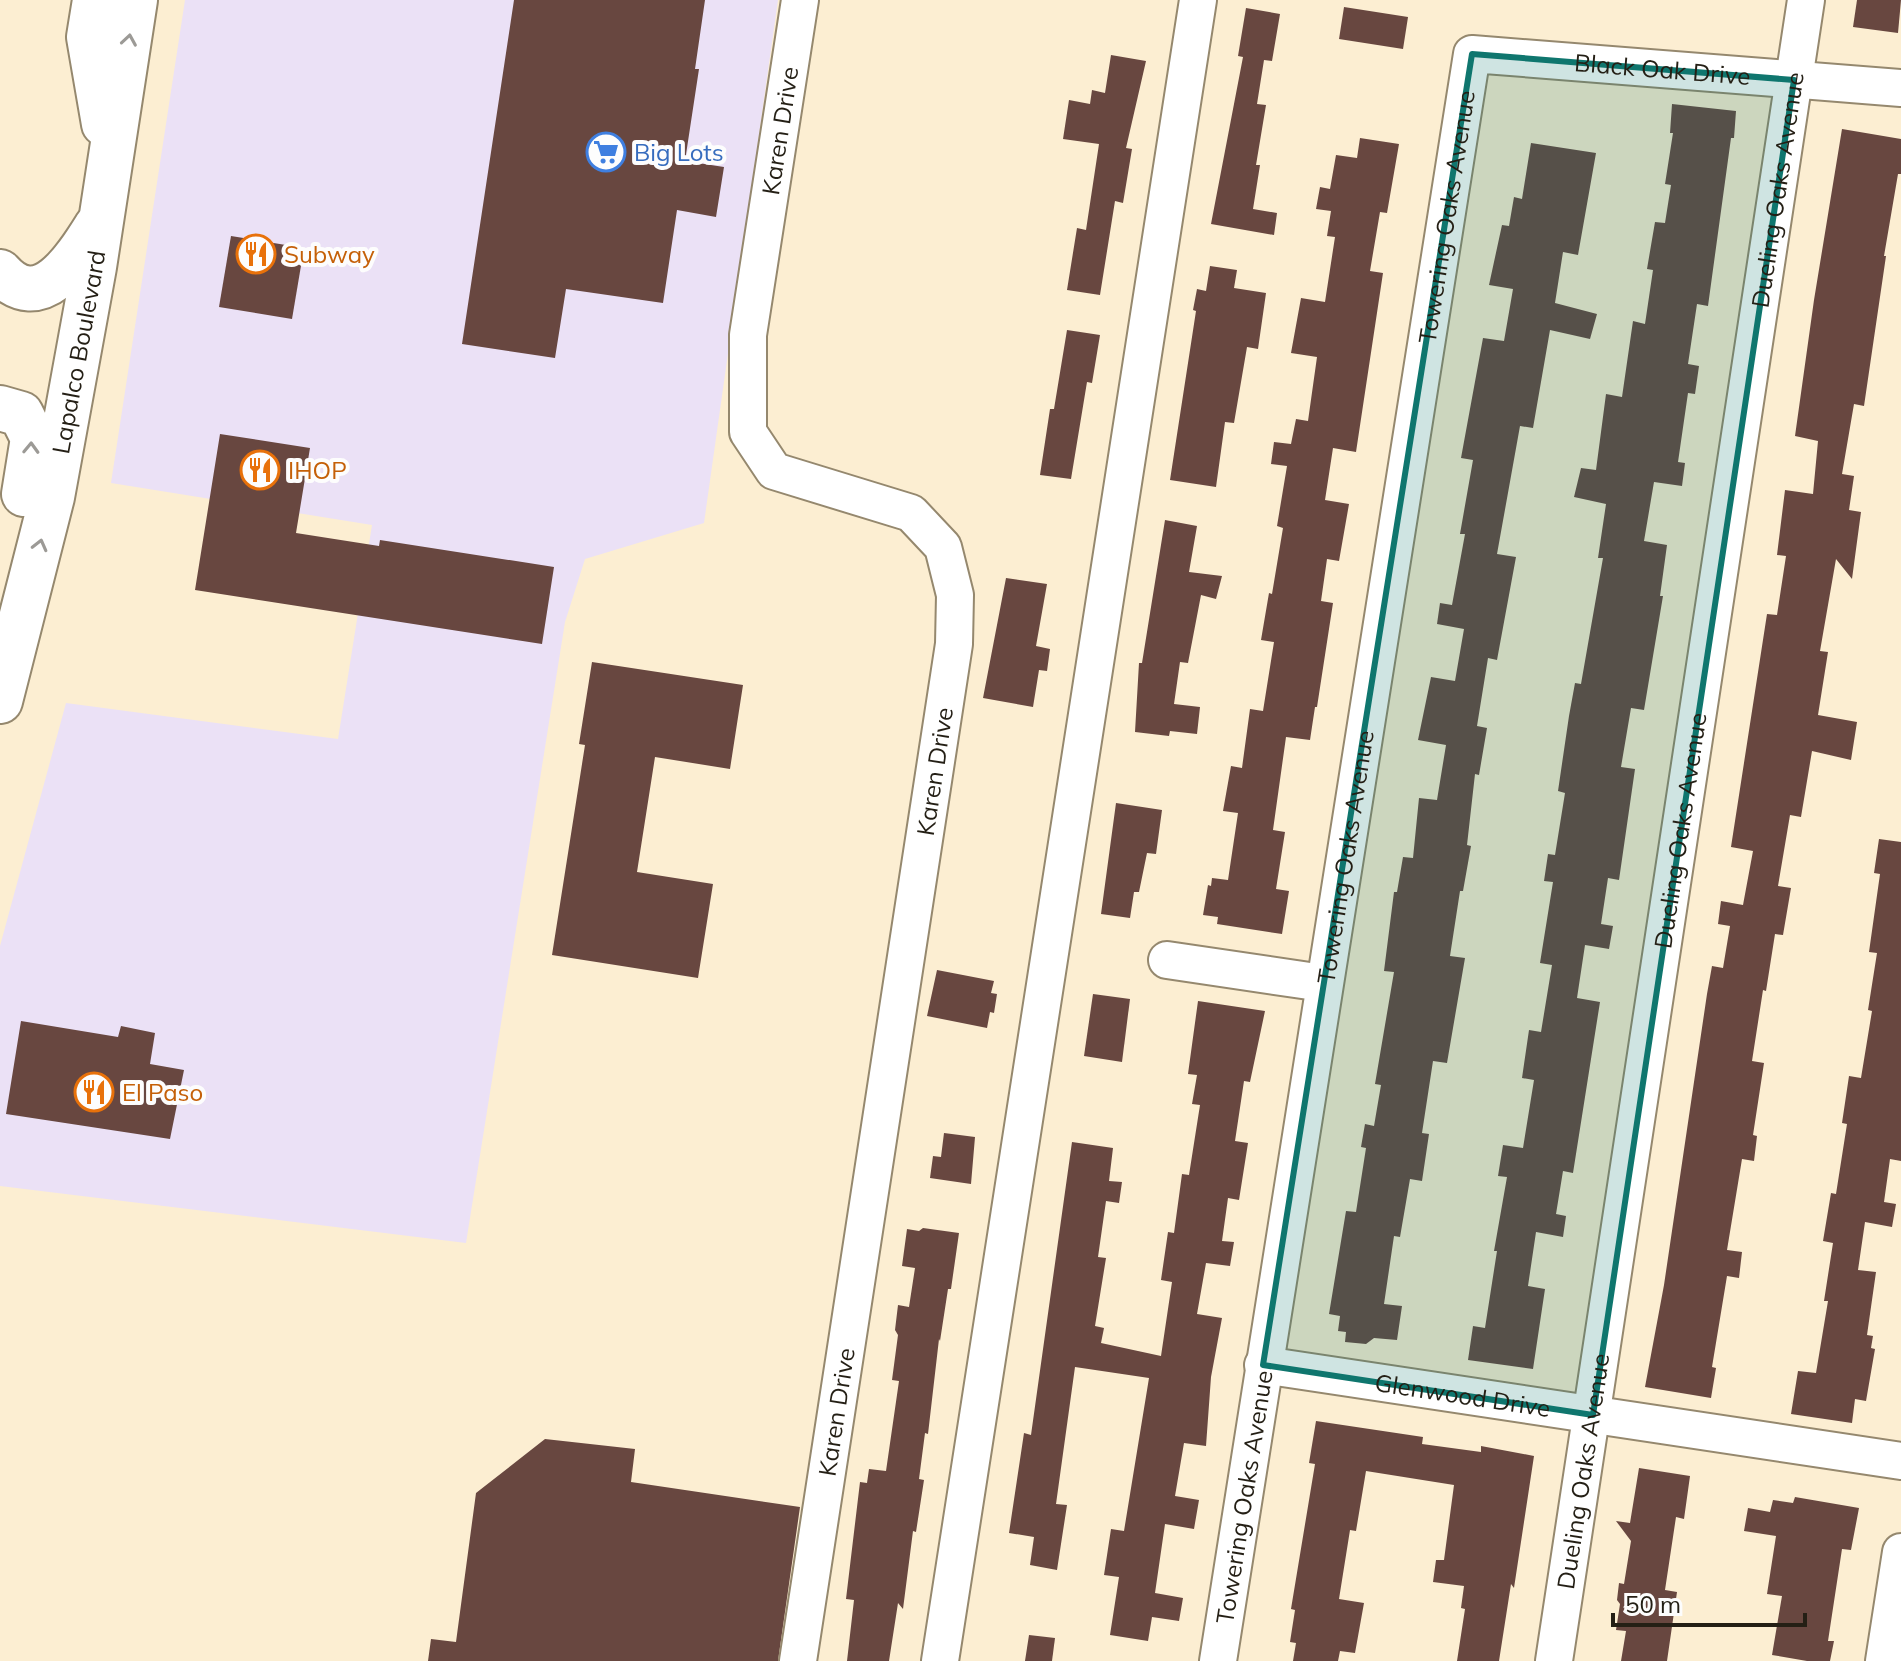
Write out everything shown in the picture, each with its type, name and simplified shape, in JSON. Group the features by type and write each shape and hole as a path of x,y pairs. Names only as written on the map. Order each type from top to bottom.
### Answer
{"main road":[{"path":"95,0 89,37 110,162"},
{"name":"Lapalco Boulevard","path":"1,696 52,497 135,0"},
{"path":"0,272 10,283 20,286 29,288 47,283 66,272 101,218"},
{"path":"0,408 21,414 33,438 28,475 7,559 1,696"}],"street":[{"name":"Karen Drive","path":"798,1661 954,644 955,595 943,547 911,513 774,471 748,432 748,335 800,0"},
{"path":"940,1661 1198,0"},
{"name":"Dueling Oaks Avenue","path":"1554,1661 1806,0"},
{"name":"Black Oak Drive","path":"1472,54 1901,88"},
{"name":"Towering Oaks Avenue","path":"1218,1661 1472,54"},
{"path":"1167,960 1323,983"},
{"name":"Glenwood Drive","path":"1263,1365 1901,1461"},
{"path":"1884,1661 1901,1552"}],"highlighted area":[{"path":"1472,54 1794,80 1593,1415 1263,1365"}],"shaded area":[{"path":"185,0 778,0 704,523 585,559 565,622 466,1243 0,1186 0,946 66,703 338,739 372,525 111,483"}],"building":[{"path":"514,0 705,0 695,69 699,69 685,161 724,167 716,217 677,210 663,303 566,289 555,358 462,344"},
{"path":"1857,0 1901,0 1898,33 1853,27"},
{"path":"1344,7 1408,17 1403,49 1339,39"},
{"path":"1246,8 1280,14 1272,61 1264,60 1257,104 1266,105 1256,165 1260,165 1253,209 1277,213 1274,235 1211,224 1243,57 1238,56"},
{"path":"1111,55 1146,61 1126,148 1132,149 1123,203 1115,201 1100,295 1067,290 1077,228 1086,230 1099,144 1063,139 1069,100 1090,104 1092,90 1105,93"},
{"path":"1672,104 1736,111 1734,138 1731,138 1708,306 1697,304 1688,364 1699,366 1695,394 1688,393 1678,462 1685,463 1682,486 1654,482 1644,541 1667,545 1660,596 1663,596 1644,710 1631,708 1621,767 1635,769 1619,880 1608,878 1601,924 1613,926 1609,949 1585,945 1577,998 1600,1002 1573,1173 1563,1171 1556,1214 1566,1216 1563,1237 1536,1232 1528,1286 1545,1289 1533,1369 1468,1360 1473,1326 1485,1328 1507,1177 1498,1176 1503,1145 1523,1148 1534,1080 1522,1078 1529,1030 1541,1032 1552,965 1540,963 1553,882 1544,881 1548,854 1555,855 1565,793 1558,791 1569,716 1575,683 1581,684 1603,558 1598,558 1606,504 1574,497 1581,468 1596,470 1606,394 1622,397 1633,321 1645,324 1653,270 1647,269 1655,222 1665,223 1671,185 1665,184 1673,133 1670,133"},
{"path":"1842,129 1901,139 1901,174 1898,174 1884,256 1864,406 1854,404 1842,474 1854,476 1849,510 1861,512 1852,579 1836,559 1820,651 1828,652 1818,715 1857,722 1851,760 1812,751 1801,817 1790,815 1778,886 1791,888 1783,935 1775,934 1752,1061 1764,1063 1753,1135 1757,1136 1754,1161 1742,1159 1727,1250 1742,1252 1739,1278 1727,1276 1712,1367 1716,1368 1711,1398 1645,1387 1664,1285 1712,966 1723,968 1730,926 1718,924 1721,901 1743,905 1753,851 1731,847 1767,614 1777,615 1786,556 1777,555 1785,490 1813,494 1818,441 1795,436"},
{"path":"1360,138 1399,144 1387,213 1380,212 1370,271 1383,273 1356,452 1333,448 1325,500 1349,504 1339,561 1327,559 1321,601 1333,603 1317,707 1310,740 1286,737 1273,830 1285,832 1276,889 1289,891 1282,934 1217,924 1218,917 1203,915 1212,878 1228,880 1238,813 1223,811 1231,766 1242,768 1250,709 1263,711 1274,642 1261,640 1283,528 1277,526 1287,466 1271,464 1274,442 1291,444 1296,419 1308,421 1317,357 1291,353 1301,298 1325,302 1335,237 1327,236 1331,211 1316,209 1320,187 1330,189 1336,155 1357,158"},
{"path":"1531,143 1596,153 1578,255 1563,252 1555,303 1597,314 1590,339 1550,330 1533,428 1520,426 1497,554 1516,557 1497,660 1488,658 1477,726 1487,728 1479,775 1475,774 1467,845 1471,846 1450,956 1465,958 1447,1063 1433,1061 1422,1133 1429,1134 1422,1181 1410,1179 1400,1237 1394,1236 1384,1304 1402,1306 1397,1340 1374,1338 1366,1344 1345,1342 1346,1332 1338,1331 1340,1316 1329,1314 1346,1211 1356,1212 1366,1148 1361,1147 1365,1124 1374,1126 1381,1085 1375,1084 1394,972 1384,971 1394,892 1397,892 1403,857 1413,858 1419,798 1437,800 1446,745 1418,740 1431,677 1455,681 1464,629 1437,624 1440,603 1452,605 1465,534 1460,534 1473,460 1461,458 1483,338 1504,341 1513,289 1489,285 1502,225 1509,226 1514,197 1522,199"},
{"path":"231,236 304,248 292,319 219,307"},
{"path":"1210,266 1237,270 1234,288 1266,293 1258,349 1247,347 1234,423 1225,422 1216,487 1170,480 1196,311 1193,310 1197,289 1206,291"},
{"path":"1067,330 1100,335 1092,383 1087,382 1071,479 1040,475"},
{"path":"220,434 310,448 296,533 379,546 380,540 554,567 542,644 195,590"},
{"path":"1165,520 1197,526 1189,572 1222,576 1216,599 1201,595 1188,663 1180,662 1174,704 1200,707 1197,734 1170,731 1169,736 1135,732 1139,663 1142,663"},
{"path":"1006,578 1047,584 1036,646 1050,649 1047,671 1039,670 1033,707 983,698"},
{"path":"592,662 743,685 730,769 655,757 637,872 713,884 698,978 552,955 585,745 579,744"},
{"path":"1116,803 1162,810 1156,854 1147,853 1139,892 1134,892 1130,918 1101,914"},
{"path":"1879,839 1901,842 1901,1161 1890,1159 1884,1202 1896,1204 1892,1227 1865,1222 1858,1270 1876,1272 1867,1335 1873,1336 1871,1348 1875,1349 1866,1401 1855,1399 1852,1423 1791,1414 1798,1371 1816,1373 1828,1301 1824,1301 1833,1243 1823,1241 1831,1193 1836,1194 1847,1124 1842,1123 1849,1076 1861,1078 1872,1011 1868,1010 1877,953 1869,952 1880,874 1874,873"},
{"path":"937,970 994,981 991,993 997,994 994,1013 990,1012 987,1028 927,1016"},
{"path":"1093,994 1130,999 1122,1062 1084,1056"},
{"path":"1198,1001 1265,1011 1250,1082 1244,1081 1235,1141 1248,1143 1239,1200 1228,1198 1222,1241 1234,1242 1230,1266 1206,1263 1197,1314 1222,1318 1211,1377 1206,1446 1184,1443 1175,1496 1199,1500 1194,1529 1165,1524 1155,1593 1183,1598 1179,1621 1152,1617 1148,1641 1110,1635 1119,1577 1104,1575 1111,1529 1124,1531 1149,1378 1075,1367 1056,1504 1067,1505 1057,1570 1030,1565 1034,1537 1009,1533 1024,1433 1031,1435 1072,1142 1113,1148 1109,1181 1122,1182 1119,1203 1106,1201 1098,1257 1106,1258 1095,1326 1104,1328 1101,1343 1161,1356 1172,1282 1161,1280 1168,1232 1174,1233 1182,1174 1189,1175 1200,1105 1192,1104 1197,1075 1188,1074"},
{"name":"El Paso","path":"21,1021 118,1037 121,1026 155,1033 150,1064 184,1070 170,1139 6,1114"},
{"path":"944,1133 975,1137 971,1184 930,1178 933,1156 941,1157"},
{"path":"923,1228 959,1233 951,1289 948,1289 939,1339 928,1434 925,1433 919,1479 924,1480 916,1532 913,1531 903,1609 898,1603 889,1661 847,1661 854,1600 846,1599 860,1482 867,1483 869,1469 886,1471 899,1381 892,1380 898,1305 909,1307 915,1268 902,1266 907,1229 919,1231"},
{"path":"1316,1421 1423,1437 1422,1444 1481,1452 1481,1446 1534,1456 1514,1588 1511,1584 1499,1661 1457,1661 1465,1609 1461,1608 1464,1586 1433,1582 1436,1560 1444,1560 1454,1485 1366,1471 1356,1531 1350,1530 1339,1599 1364,1603 1355,1653 1340,1651 1338,1661 1293,1661 1296,1643 1290,1642 1295,1610 1291,1609 1315,1464 1309,1463"},
{"path":"545,1439 635,1449 631,1482 800,1507 778,1661 428,1661 431,1639 456,1642 476,1493"},
{"path":"1639,1468 1690,1476 1684,1519 1676,1517 1665,1590 1677,1592 1667,1661 1621,1661 1626,1631 1616,1630 1619,1583 1624,1584 1631,1541 1616,1521 1630,1523"},
{"path":"1795,1497 1859,1508 1851,1550 1842,1549 1828,1641 1834,1641 1830,1661 1772,1655 1782,1596 1767,1594 1776,1536 1744,1531 1748,1508 1770,1512 1773,1500 1793,1503"},
{"path":"1029,1635 1055,1638 1052,1661 1025,1661"}],"place":[{"name":"Big Lots","path":"606,152"},
{"name":"Subway","path":"256,254"},
{"name":"IHOP","path":"260,470"},
{"name":"El Paso","path":"94,1092"}]}
